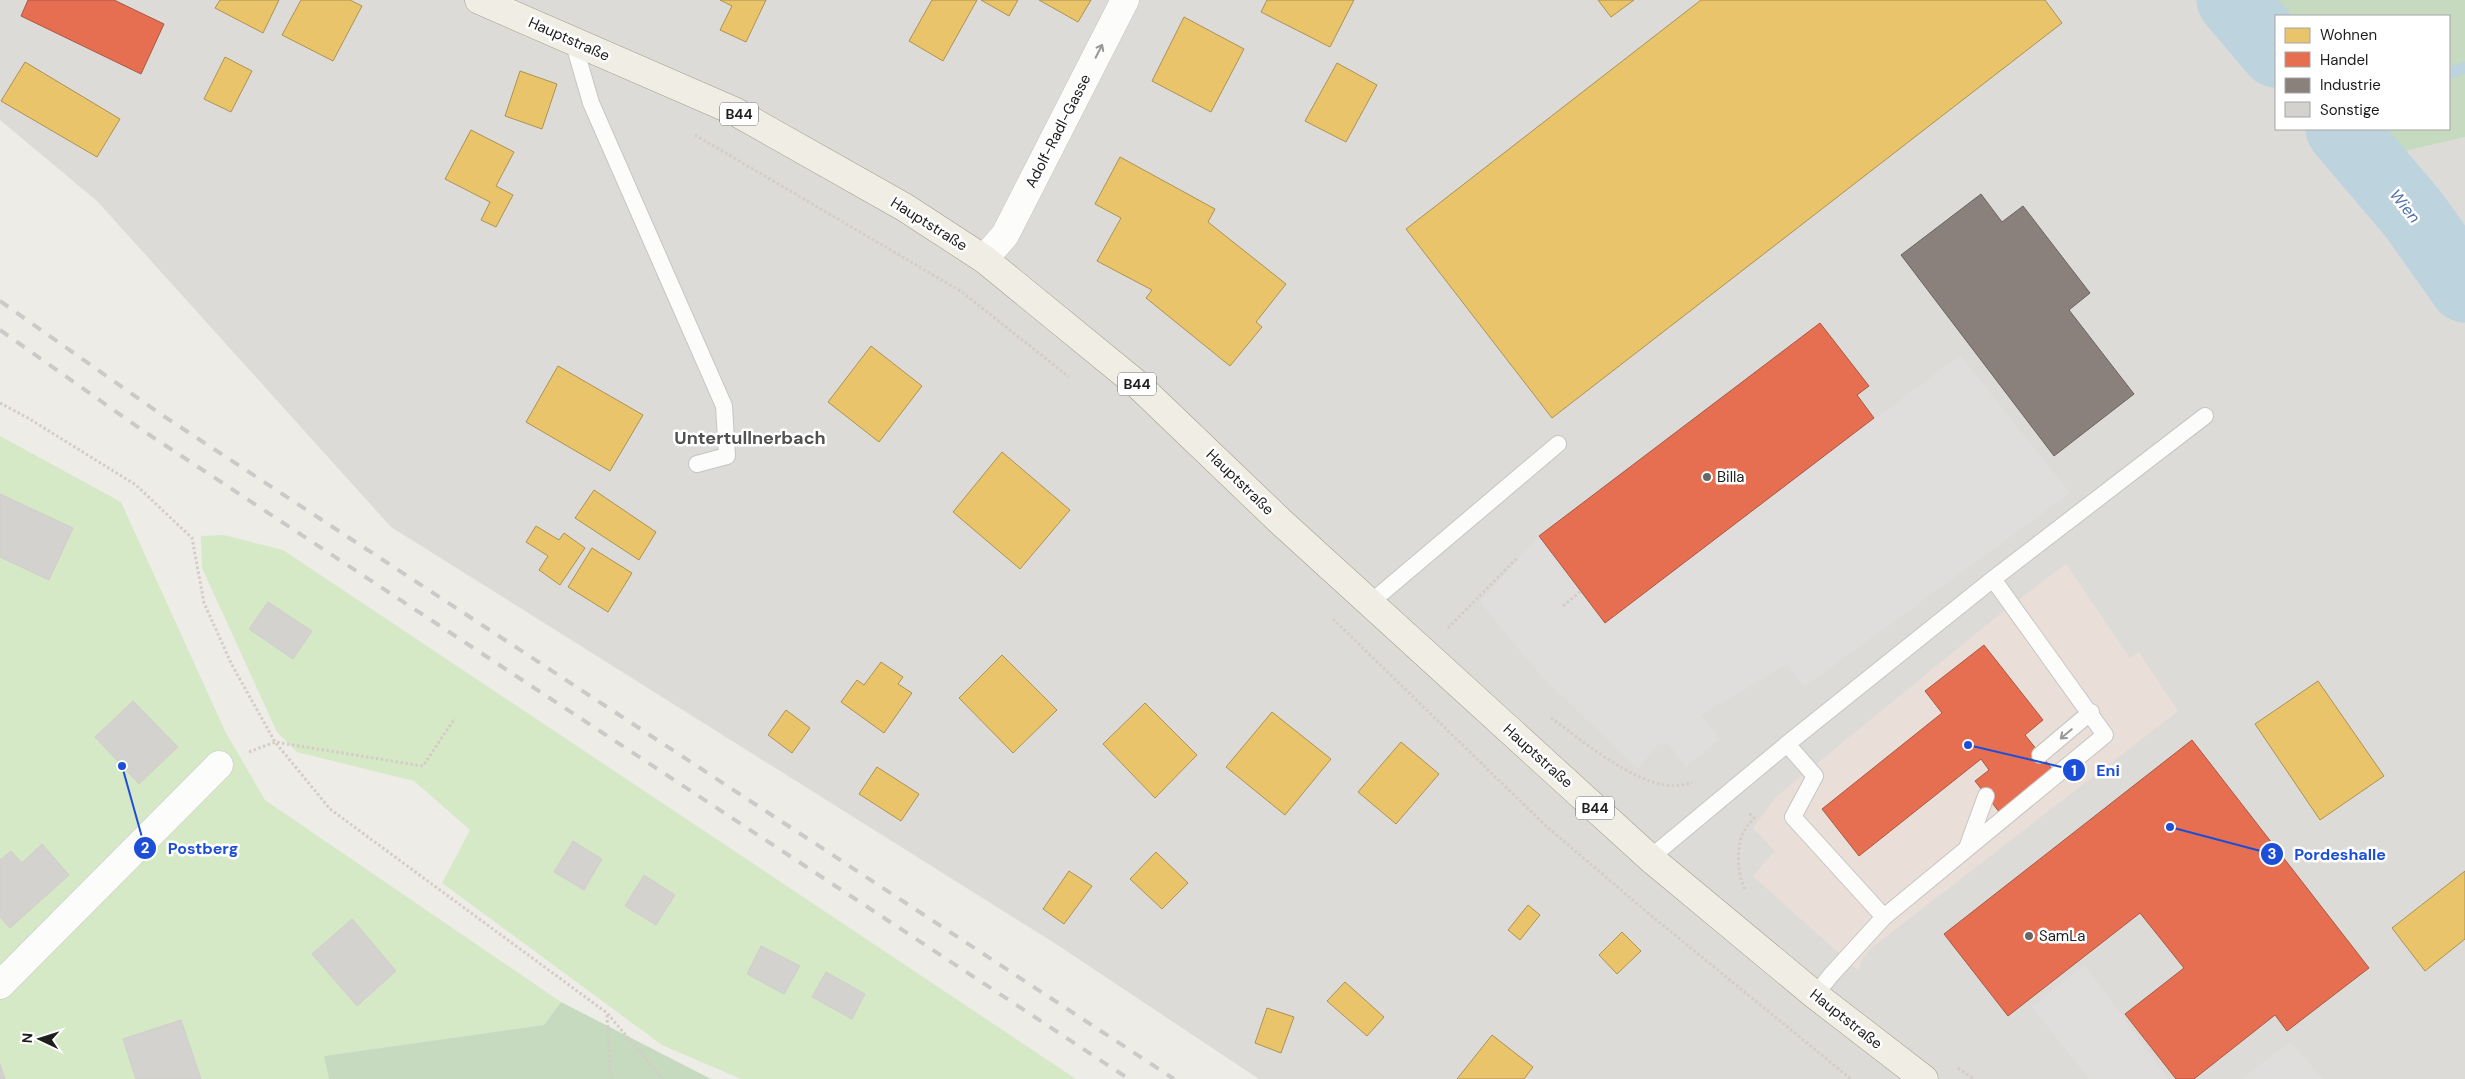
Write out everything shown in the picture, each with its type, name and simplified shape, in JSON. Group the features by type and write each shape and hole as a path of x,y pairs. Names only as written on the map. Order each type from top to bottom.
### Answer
{"main road":[{"name":"Hauptstraße","path":"479,0 734,111 904,207 984,258 1137,384 1280,521 1650,858 1815,995 1924,1079"}],"street":[{"name":"Adolf-Radl-Gasse","path":"984,258 1004,235 1125,0"},
{"path":"0,985 219,765"}],"lane":[{"path":"574,41 591,102 724,406 727,456 697,464"},
{"path":"1650,858 1787,744 1993,579 2205,416"},
{"path":"1370,603 1558,444"},
{"path":"1815,995 1884,917 2105,735 2091,712 1993,579"},
{"path":"2040,755 2091,712"},
{"path":"1787,744 1815,776 1793,817 1884,917"},
{"path":"1967,849 1986,796"}],"path":[{"path":"691,132 962,292 1072,379"},
{"path":"0,403 28,418 136,485 192,538 204,603 232,664 275,742 330,809 607,1013 663,1079"},
{"path":"1447,628 1518,557"},
{"path":"1563,606 1581,591"},
{"path":"1328,615 1546,826 1648,913 1851,1079"},
{"path":"1441,623 1454,635"},
{"path":"1546,714 1624,769 1647,781 1685,786 1705,776 1754,818 1743,832 1740,847 1742,883 1746,891"},
{"path":"219,765 275,742 423,766 455,718"},
{"path":"607,1013 611,1079"},
{"path":"1951,1064 1974,1079"}],"shaded area":[{"path":"0,0 2273,0 2286,15 2275,15 2275,130 2383,130 2402,152 2465,137 2465,1079 1259,1079 1056,944 391,527 97,201 0,120"},
{"path":"1960,355 2070,493 1804,687 1787,664 1701,715 1720,739 1686,767 1668,743 1658,744 1638,769 1540,675 1480,602 1539,536 1605,622"},
{"path":"2066,564 2130,658 2139,652 2178,711 1870,949 1861,961 1859,971 1753,876 1775,851 1753,828 1776,797 2000,614"},
{"path":"2084,965 2168,1079 2089,1079 2032,1007"},
{"path":"2290,1042 2323,1079 2242,1079"}],"green space":[{"path":"2273,0 2465,0 2465,137 2402,152 2383,130 2450,130 2450,15 2286,15"},
{"path":"0,436 121,502 225,731 265,800 561,1002 544,1025 325,1056 329,1079 0,1079"},
{"path":"224,535 283,550 1076,1079 741,1079 662,1045 442,883 470,830 414,781 297,752 277,732 202,568 201,536"},
{"path":"561,1002 711,1079 329,1079 324,1056 544,1025"}],"building: Wohnen":[{"path":"220,0 279,0 263,33 215,8"},
{"path":"301,0 350,0 362,6 333,61 282,35"},
{"path":"720,0 766,0 746,42 720,30 732,6"},
{"path":"932,0 977,0 943,61 909,41"},
{"path":"981,0 1018,0 1009,16"},
{"path":"1039,0 1091,0 1078,22"},
{"path":"1267,0 1354,0 1330,47 1261,12"},
{"path":"1598,0 1634,0 1611,17"},
{"path":"1701,0 2045,0 2062,23 1552,418 1406,229"},
{"path":"1184,17 1244,49 1211,112 1152,81"},
{"path":"225,57 252,71 231,112 204,99"},
{"path":"25,62 120,119 97,157 1,101"},
{"path":"1337,63 1377,85 1346,142 1305,121"},
{"path":"520,71 557,84 542,129 505,116"},
{"path":"471,130 514,152 496,186 513,195 496,227 481,220 490,202 445,179"},
{"path":"1120,157 1215,209 1208,222 1286,284 1256,322 1262,327 1230,366 1146,298 1152,290 1097,261 1121,218 1095,204"},
{"path":"871,346 922,386 879,442 828,402"},
{"path":"558,366 643,415 610,471 526,422"},
{"path":"1002,452 1070,510 1020,569 953,512"},
{"path":"594,490 656,532 639,560 575,518"},
{"path":"536,526 559,540 564,533 585,548 560,585 539,570 548,556 526,542"},
{"path":"592,548 632,573 608,612 568,587"},
{"path":"1002,655 1057,710 1013,753 959,698"},
{"path":"881,662 903,677 898,684 912,693 884,733 841,702 857,680 864,685"},
{"path":"2318,681 2384,776 2320,820 2255,724"},
{"path":"1145,703 1197,755 1155,798 1103,744"},
{"path":"786,710 810,728 792,753 768,735"},
{"path":"1272,712 1331,759 1285,815 1226,767"},
{"path":"1401,742 1439,774 1396,824 1358,792"},
{"path":"877,767 919,794 901,821 859,794"},
{"path":"1156,852 1188,883 1162,909 1130,879"},
{"path":"1069,871 1092,886 1064,924 1043,909"},
{"path":"2465,871 2465,939 2425,971 2392,928"},
{"path":"1528,905 1540,915 1520,940 1508,930"},
{"path":"1622,932 1641,951 1617,974 1599,955"},
{"path":"1345,982 1384,1017 1367,1036 1327,1001"},
{"path":"1267,1008 1294,1017 1281,1053 1255,1043"},
{"path":"1492,1035 1533,1067 1524,1079 1457,1079"}],"building: Handel":[{"path":"28,0 114,0 164,24 141,74 21,16"},
{"name":"Billa","path":"1820,323 1869,386 1857,395 1874,418 1605,623 1539,536"},
{"path":"1984,645 2043,720 2025,735 2053,770 2000,813 1975,781 1989,770 1981,759 1859,856 1822,809 1942,713 1925,691"},
{"path":"2192,740 2369,968 2287,1031 2275,1015 2194,1079 2176,1079 2125,1014 2184,968 2140,913 2008,1016 1944,934"}],"building: Industrie":[{"path":"1981,194 2002,222 2023,206 2090,293 2069,310 2134,394 2054,456 1901,255"}],"building: Sonstige":[{"path":"0,494 73,528 49,580 0,557"},
{"path":"268,602 312,631 293,659 249,629"},
{"path":"133,701 178,747 139,784 95,737"},
{"path":"573,841 602,859 584,890 554,872"},
{"path":"42,844 69,875 10,928 0,917 0,860 11,851 22,863"},
{"path":"644,875 675,895 656,925 625,906"},
{"path":"352,919 396,971 357,1006 312,954"},
{"path":"761,946 800,966 784,994 747,974"},
{"path":"826,972 865,994 852,1019 812,997"},
{"path":"181,1020 201,1079 136,1079 123,1039"},
{"path":"0,1064 5,1079 0,1079"}],"waterway":[{"name":"Wien","path":"2232,0 2275,51"},
{"path":"2450,73 2465,68"},
{"name":"Wien","path":"2342,130 2414,215 2465,287"}],"railway":[{"path":"0,301 162,415 1174,1079"},
{"path":"0,330 145,432 1129,1079"}],"place":[{"name":"Billa","path":"1707,477"},
{"name":"Eni","path":"1968,745"},
{"name":"Postberg","path":"122,766"},
{"name":"Pordeshalle","path":"2170,827"},
{"name":"SamLa","path":"2029,936"}],"district":[{"name":"Untertullnerbach","path":"750,438"}]}
